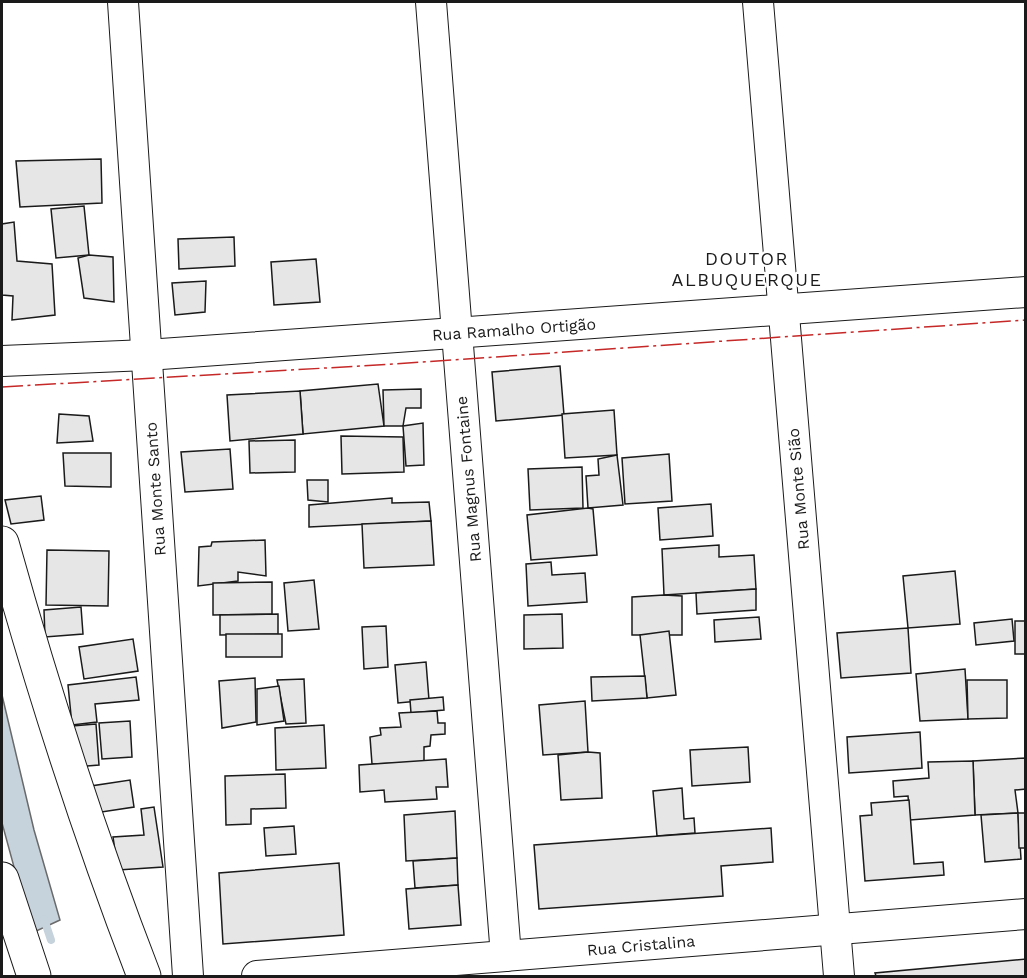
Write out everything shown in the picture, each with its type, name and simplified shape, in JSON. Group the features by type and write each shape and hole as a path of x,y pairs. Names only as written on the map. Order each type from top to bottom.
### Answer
{"main road":[{"path":"2,543 45,696 100,863 144,976"},
{"path":"2,879 34,976"}],"street":[{"name":"Rua Monte Santo","path":"123,2 188,976"},
{"name":"Rua Magnus Fontaine","path":"430,2 506,956"},
{"name":"Rua Monte Sião","path":"758,2 839,976"},
{"name":"Rua Ramalho Ortigão","path":"2,362 147,355 1026,292"},
{"name":"Rua Cristalina","path":"257,976 1026,914"}],"shaded area":[{"path":"2,695 34,830 60,920 32,933 2,823"}],"building":[{"path":"101,159 102,203 20,207 16,161"},
{"path":"84,206 89,255 56,258 51,209"},
{"path":"14,222 17,261 52,264 55,315 12,320 13,296 2,295 2,224"},
{"path":"234,237 235,266 179,269 178,239"},
{"path":"89,255 113,257 114,302 84,298 78,258"},
{"path":"316,259 320,302 274,305 271,262"},
{"path":"206,281 205,312 175,315 172,283"},
{"path":"560,366 564,415 496,421 492,372"},
{"path":"378,384 384,426 303,434 300,391"},
{"path":"421,389 421,408 406,408 403,426 384,426 383,390"},
{"path":"300,391 303,434 230,441 227,395"},
{"path":"614,410 617,455 565,458 562,414"},
{"path":"59,414 89,416 93,441 57,443"},
{"path":"423,423 424,465 406,466 403,426"},
{"path":"341,436 403,437 404,472 342,474"},
{"path":"295,440 295,472 250,473 249,441"},
{"path":"230,449 233,489 185,492 181,452"},
{"path":"63,453 111,453 111,487 65,486"},
{"path":"669,454 672,501 625,504 622,458"},
{"path":"617,455 623,505 588,508 586,476 599,475 598,459"},
{"path":"582,467 583,508 530,510 528,469"},
{"path":"307,480 328,480 328,502 308,500"},
{"path":"41,496 44,520 11,524 5,500"},
{"path":"392,498 392,503 429,502 431,521 309,527 309,505"},
{"path":"711,504 713,536 660,540 658,508"},
{"path":"593,509 597,555 531,560 527,515"},
{"path":"431,521 434,565 364,568 362,524"},
{"path":"265,540 266,576 238,572 238,581 198,586 199,547 211,546 212,542"},
{"path":"719,545 719,557 754,555 756,589 664,595 662,549"},
{"path":"47,550 109,551 108,606 46,605"},
{"path":"551,562 552,575 585,573 587,602 528,606 526,564"},
{"path":"955,571 960,624 908,628 903,576"},
{"path":"314,580 319,629 288,631 284,583"},
{"path":"272,582 272,614 213,615 213,583"},
{"path":"756,589 756,610 697,614 696,593"},
{"path":"682,596 682,635 632,635 632,597"},
{"path":"81,607 83,634 45,637 44,610"},
{"path":"278,614 278,634 220,635 220,615"},
{"path":"562,614 563,648 524,649 524,615"},
{"path":"759,617 761,639 715,642 714,620"},
{"path":"1012,619 1014,641 976,645 974,623"},
{"path":"1015,621 1026,621 1026,654 1015,654"},
{"path":"386,626 388,667 364,669 362,627"},
{"path":"908,628 911,673 841,678 837,633"},
{"path":"669,631 676,695 647,698 640,635"},
{"path":"226,634 282,634 282,657 226,657"},
{"path":"133,639 138,671 84,679 79,647"},
{"path":"426,662 429,700 398,703 395,665"},
{"path":"965,669 968,719 920,721 916,674"},
{"path":"645,676 647,698 592,701 591,677"},
{"path":"136,677 139,700 95,704 97,722 72,725 68,685"},
{"path":"255,678 256,722 222,728 219,681"},
{"path":"304,679 306,723 286,724 277,680"},
{"path":"967,680 1007,680 1007,718 968,719"},
{"path":"279,686 284,721 257,725 257,689"},
{"path":"443,697 444,710 411,713 410,700"},
{"path":"585,701 588,752 543,755 539,705"},
{"path":"437,711 438,723 445,723 445,734 431,735 430,746 424,747 424,762 372,764 370,737 381,735 380,728 401,727 399,713"},
{"path":"130,721 132,757 102,759 99,723"},
{"path":"96,724 99,765 75,767 72,726"},
{"path":"324,725 326,768 276,770 275,728"},
{"path":"920,732 922,768 849,773 847,737"},
{"path":"748,747 750,782 692,786 690,750"},
{"path":"600,753 602,798 561,800 558,755"},
{"path":"1026,758 1026,789 1015,790 1018,813 975,815 973,761"},
{"path":"446,759 448,787 436,787 437,799 385,802 384,790 360,792 359,765"},
{"path":"973,761 975,815 910,820 908,796 894,797 893,781 929,778 928,762"},
{"path":"285,774 286,808 251,809 251,824 226,825 225,776"},
{"path":"130,780 134,807 95,813 91,786"},
{"path":"682,788 684,819 694,818 695,833 657,836 653,791"},
{"path":"909,800 914,864 943,862 944,875 865,881 860,816 872,815 871,803"},
{"path":"154,807 163,867 118,870 113,837 144,835 141,809"},
{"path":"455,811 457,858 406,861 404,815"},
{"path":"1018,813 1021,859 985,862 981,815"},
{"path":"1018,813 1026,813 1026,848 1019,848"},
{"path":"294,826 296,854 266,856 264,828"},
{"path":"771,828 773,862 721,866 723,896 539,909 534,845"},
{"path":"457,858 458,885 415,888 413,861"},
{"path":"339,863 344,935 223,944 219,873"},
{"path":"458,885 461,925 409,929 406,889"},
{"path":"1026,959 1026,976 876,976 875,973"}],"waterway":[{"path":"44,919 51,940"}],"power":[{"path":"2,387 394,364 1026,320"}],"district":[{"name":"DOUTOR ALBUQUERQUE","path":"747,269"}]}
